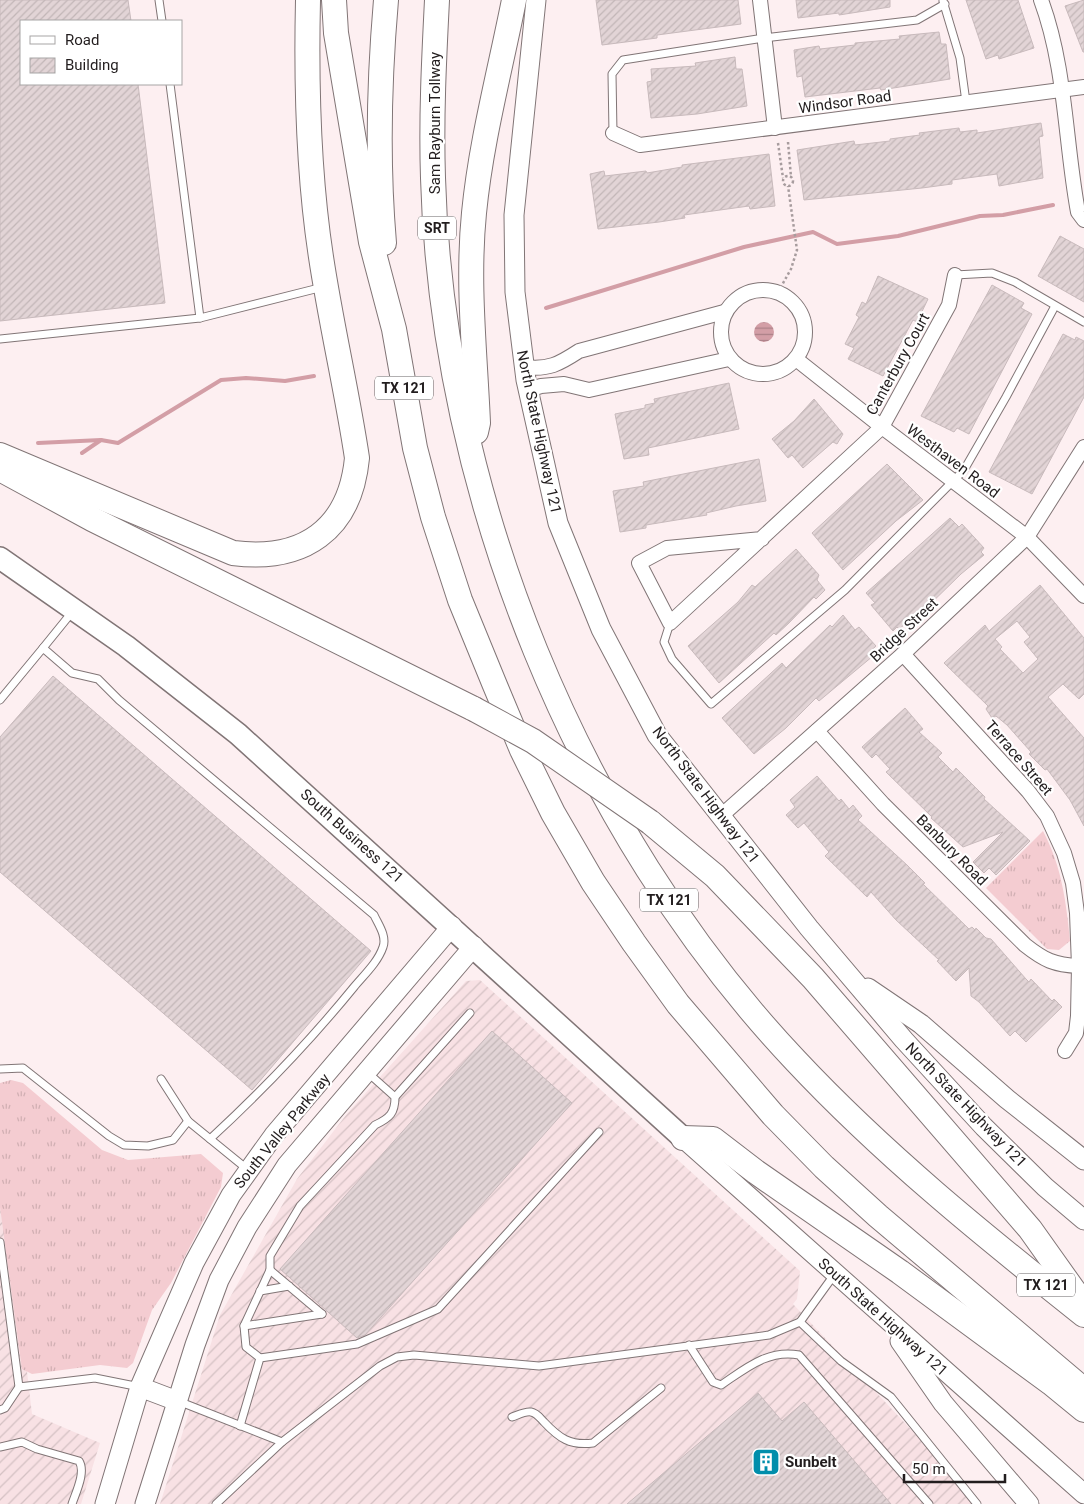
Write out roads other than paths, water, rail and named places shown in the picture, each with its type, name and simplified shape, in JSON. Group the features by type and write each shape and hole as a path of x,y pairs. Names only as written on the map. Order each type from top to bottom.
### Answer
{"highway":[{"path":"0,455 233,553 258,556 284,553 309,542 330,527 344,508 355,483 357,458 326,286 312,186 307,56 308,0"},
{"path":"334,0 336,33 371,242 394,329"},
{"path":"386,0 379,148 384,240 394,329"},
{"name":"Sam Rayburn Tollway","path":"437,0 432,81 433,181 441,278 450,350 470,453"},
{"path":"470,453 478,423 471,280 474,214 483,148 514,0"},
{"name":"TX 121","path":"394,329 415,448 433,517 460,600 522,750 553,813 593,882 678,1004 773,1115 824,1167 878,1216 1084,1390"},
{"name":"TX 121","path":"470,453 500,552 551,690 617,820 656,882 699,943 743,1001 793,1058 862,1128 935,1193 1084,1315"},
{"path":"0,469 92,519 474,709 533,741 650,822 715,876 813,978 1030,1229 1084,1305"},
{"path":"684,1138 713,1139 756,1172 900,1272 1051,1383 1084,1410"}],"main road":[{"name":"North State Highway 121","path":"536,0 514,215 515,292 528,390 558,523 601,629 657,735 848,974 984,1127 1046,1187 1084,1220"},
{"name":"South Business 121","path":"0,558 156,669 238,734 684,1138"},
{"name":"South Valley Parkway","path":"105,1504 140,1387 194,1263 230,1195 274,1136 452,926"},
{"name":"South Valley Parkway","path":"145,1504 195,1345 219,1280 247,1227 287,1165 474,946"},
{"path":"848,974 921,1024 1007,1099 1084,1160"},
{"name":"South State Highway 121","path":"684,1138 883,1318 1084,1494"},
{"path":"883,1318 943,1403 1028,1504"},
{"path":"140,1387 177,1401"}],"street":[{"path":"760,0 776,128"},
{"path":"1041,0 1048,19 1061,91 1078,212 1084,220"},
{"name":"Windsor Road","path":"613,133 640,145 1084,87"},
{"name":"Canterbury Court","path":"670,622 882,427 948,305 956,275"},
{"path":"769,289 786,295 799,308 805,325 804,343 796,359 782,371 763,375 744,371 729,359 722,344 720,328 724,312 735,298 751,290 769,289"},
{"path":"524,367 542,369 561,363 579,351 724,312"},
{"path":"528,390 541,386 564,384 589,390 729,359"},
{"name":"Westhaven Road","path":"796,359 1027,537 1084,596"},
{"name":"Bridge Street","path":"721,816 903,654 1027,537 1084,447"},
{"path":"670,622 639,562 668,548 762,539"},
{"name":"Terrace Street","path":"903,654 1038,803 1047,816 1078,882 1077,1025 1076,1033 1065,1051"},
{"name":"Banbury Road","path":"817,731 883,804 1025,945 1040,958 1058,965 1078,966"}],"lane":[{"path":"159,0 162,20"},
{"path":"613,133 612,74 623,60 764,38 917,20 944,2 960,58 966,102"},
{"path":"170,85 200,318"},
{"path":"956,275 992,273 1015,282 1084,322"},
{"path":"0,340 200,318 326,286"},
{"path":"670,622 664,642 672,659 711,704 845,590 964,470 1055,306"},
{"path":"0,700 74,610"},
{"path":"43,648 72,673 98,679 119,700 374,915 382,932 384,945 378,958 261,1092 210,1139"},
{"path":"470,1013 395,1097 395,1111 388,1119 375,1125 300,1206 270,1256 270,1270 244,1326 246,1347 260,1358 357,1344 438,1309 599,1132"},
{"path":"0,1069 23,1068 109,1136 124,1145 148,1146 172,1140 188,1122"},
{"path":"367,1072 395,1097"},
{"path":"161,1079 188,1122 249,1170"},
{"path":"0,1242 19,1388 5,1408 0,1410"},
{"path":"244,1326 322,1314 270,1270"},
{"path":"216,1504 282,1442 380,1366 397,1357 414,1355 540,1366 769,1334 800,1322 836,1274"},
{"path":"260,1291 289,1286"},
{"path":"800,1322 841,1361 890,1397 977,1504"},
{"path":"689,1345 713,1382 721,1385 765,1357 786,1353 799,1355 929,1504"},
{"path":"240,1426 260,1358"},
{"path":"19,1388 95,1378 140,1387"},
{"path":"512,1417 530,1412 538,1415 560,1438 580,1445 593,1443 661,1388"},
{"path":"177,1401 282,1442"},
{"path":"0,1447 22,1442 37,1449 79,1461 81,1475 72,1504"}],"waterway":[{"path":"546,308 744,247 813,232 837,244 898,236 980,216 1003,215 1053,205"},
{"path":"82,453 101,440 118,443 221,380 246,378 285,381 314,376"},
{"path":"38,443 101,440"}],"place":[{"name":"Sunbelt","path":"766,1462"}]}
